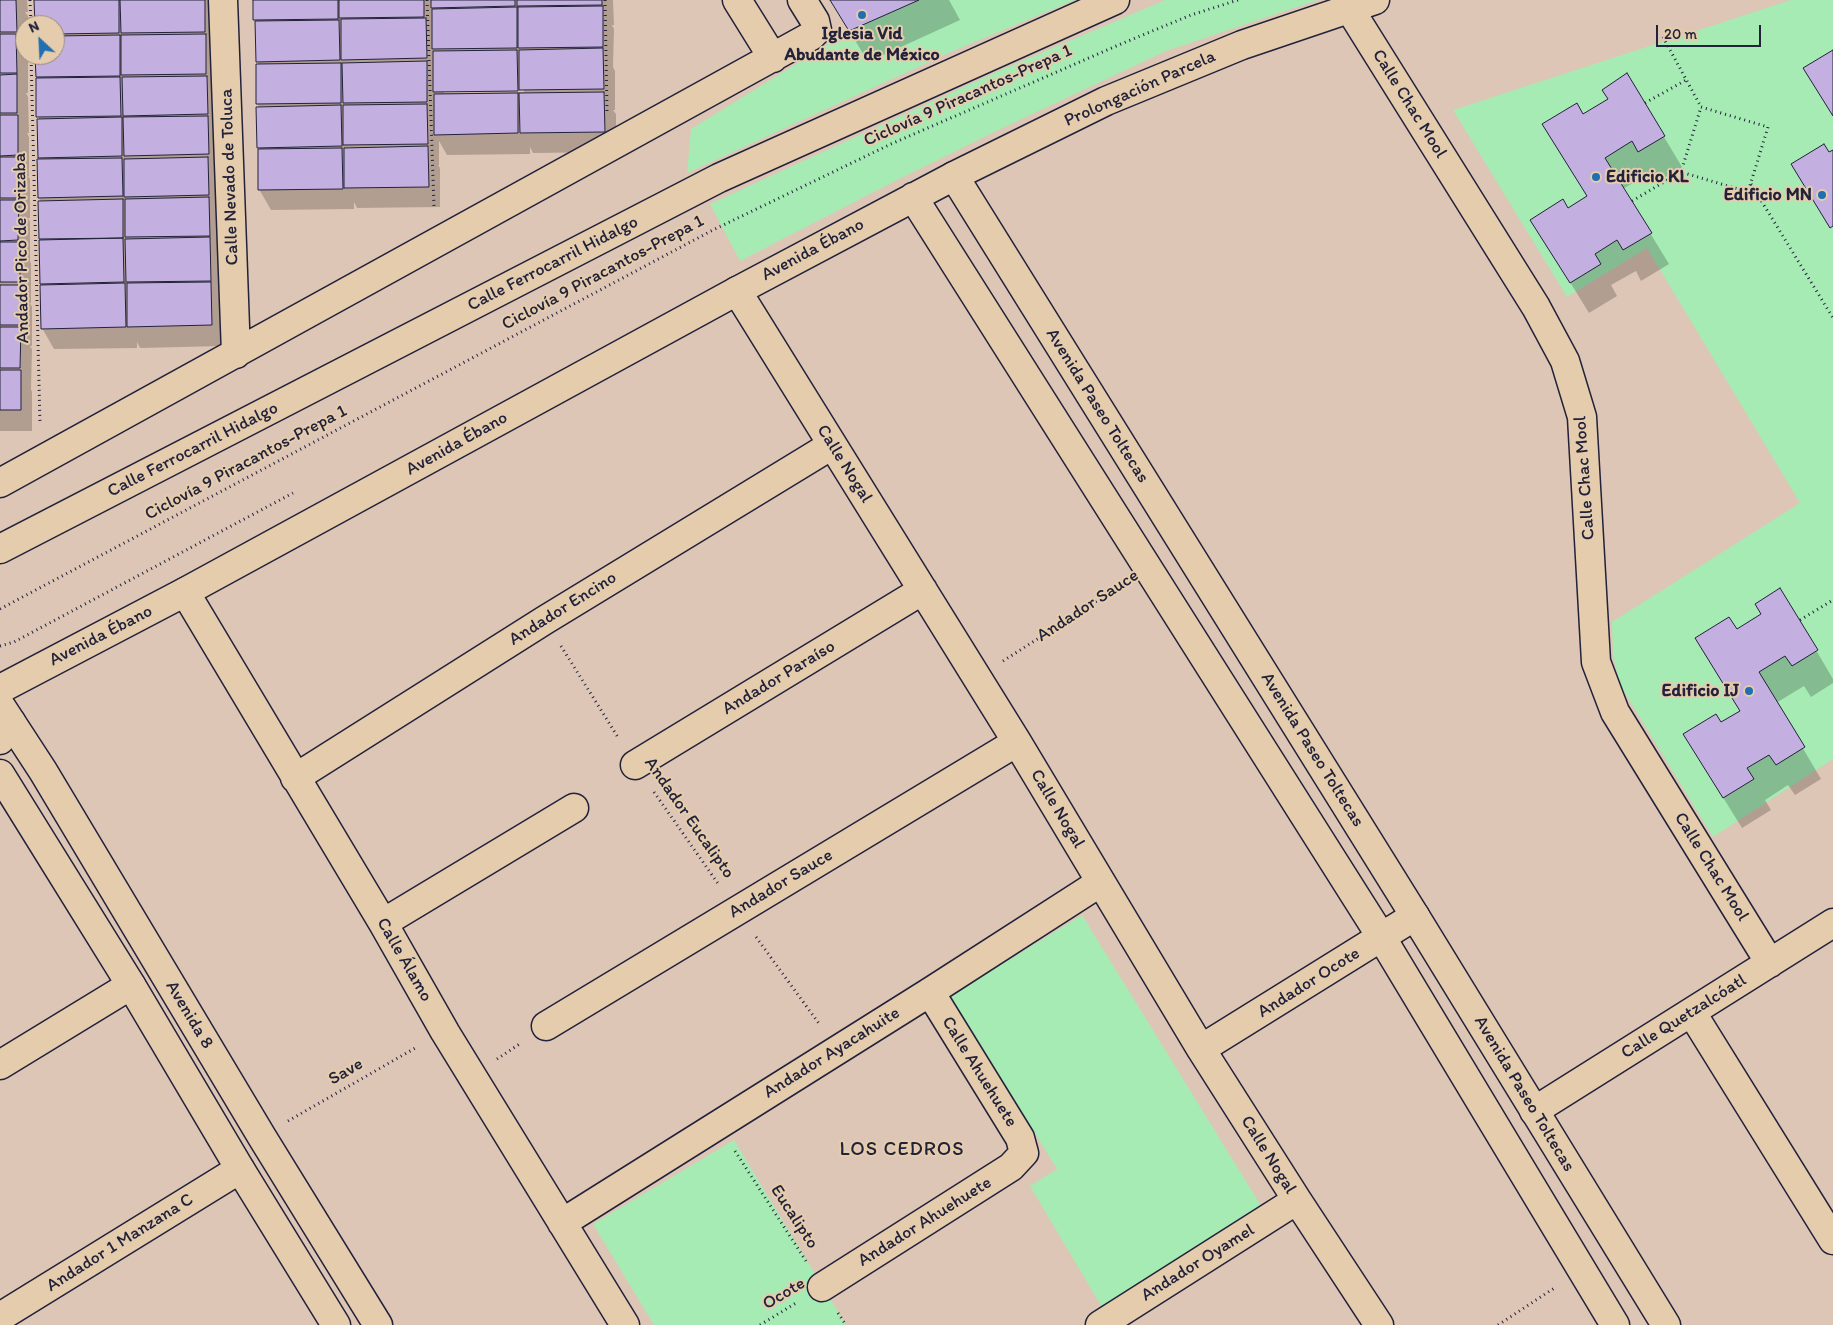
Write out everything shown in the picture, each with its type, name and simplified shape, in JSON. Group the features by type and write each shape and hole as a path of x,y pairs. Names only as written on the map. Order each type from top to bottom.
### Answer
{"street":[{"name":"Calle Nevado de Toluca","path":"223,0 236,354"},
{"path":"737,0 772,58"},
{"path":"0,483 811,36 817,30 815,22 802,0"},
{"name":"Calle Ferrocarril Hidalgo","path":"0,549 719,178 1115,0"},
{"name":"Prolongación Parcela","path":"913,197 1106,101 1242,45 1374,0"},
{"name":"Calle Chac Mool","path":"1349,8 1536,307 1565,361 1582,417 1596,662 1615,712 1770,964"},
{"name":"Avenida Paseo Toltecas","path":"954,176 1415,916 1666,1325"},
{"path":"913,197 1382,938 1615,1325"},
{"name":"Avenida Ébano","path":"0,689 185,592 913,197"},
{"name":"Calle Nogal","path":"737,291 924,590 1201,1049 1379,1325"},
{"name":"Andador Encino","path":"295,778 545,620 832,445"},
{"name":"Andador Paraíso","path":"635,765 924,590"},
{"name":"Calle Álamo","path":"185,592 383,923 445,1032 625,1325"},
{"name":"Avenida 8","path":"4,722 43,771 262,1137 378,1325"},
{"name":"Andador Sauce","path":"546,1026 1017,742"},
{"name":"Avenida 8","path":"0,774 131,985 336,1325"},
{"path":"383,923 574,808"},
{"name":"Andador Ayacahuite","path":"562,1223 930,992 1101,882"},
{"name":"Andador Ocote","path":"1201,1049 1415,916"},
{"name":"Calle Quetzalcóatl","path":"1534,1111 1833,923"},
{"path":"0,1065 131,985"},
{"name":"Calle Ahuehuete","path":"930,992 1020,1138 1024,1154"},
{"path":"1692,1013 1833,1240"},
{"name":"Andador Ahuehuete","path":"822,1287 1011,1167 1024,1154"},
{"name":"Andador 1 Manzana C","path":"0,1316 240,1168"},
{"name":"Andador Oyamel","path":"1100,1325 1297,1200"}],"path":[{"path":"30,0 31,15"},
{"path":"427,0 434,217"},
{"path":"605,0 607,115"},
{"name":"Ciclovía 9 Piracantos-Prepa 1","path":"0,610 722,226 900,140 1191,15 1238,0"},
{"path":"1663,37 1701,107 1768,127 1748,192 1681,172"},
{"name":"Andador Pico de Orizaba","path":"32,65 40,430"},
{"path":"1645,103 1686,80"},
{"path":"1632,201 1681,172 1701,107"},
{"path":"1750,183 1833,318"},
{"name":"Andador Sauce","path":"977,678 1148,568"},
{"path":"1800,620 1833,600"},
{"name":"Andador Eucalipto","path":"545,620 635,765 736,911 838,1049"},
{"path":"472,1076 546,1026"},
{"name":"Save","path":"262,1137 445,1032"},
{"name":"Eucalipto","path":"718,1125 846,1325"},
{"path":"1498,1325 1582,1270"},
{"name":"Ocote","path":"760,1325 822,1287"}],"green space":[{"path":"919,0 1075,0 953,51 687,173 691,129 851,30"},
{"path":"1165,0 1318,0 1166,51 994,132 740,261 710,204 992,74"},
{"path":"1791,0 1833,0 1833,759 1713,837 1620,685 1613,656 1612,622 1800,503 1647,248 1567,297 1453,110"},
{"path":"1082,915 1263,1209 1103,1309 1030,1186 1057,1169 950,996"},
{"path":"734,1140 846,1325 654,1325 593,1224"}],"building":[{"path":"0,0 16,0 15,32 0,32"},
{"path":"34,0 119,0 119,33 65,34 65,15 35,15"},
{"path":"120,0 205,0 205,32 121,33"},
{"path":"253,0 338,0 338,19 253,20"},
{"path":"339,0 424,0 424,17 339,18"},
{"path":"431,0 515,0 515,6 431,8"},
{"path":"517,0 602,0 602,5 517,6"},
{"name":"Iglesia Vid Abudante de México","path":"830,0 919,0 849,31"},
{"path":"603,6 603,47 518,48 518,7"},
{"path":"517,7 517,48 432,49 432,9"},
{"path":"426,18 427,58 341,60 341,19"},
{"path":"339,20 340,60 256,62 255,21"},
{"path":"0,34 15,34 15,65 17,65 17,73 0,73"},
{"path":"206,34 206,74 121,75 121,35"},
{"path":"120,35 120,76 36,77 35,65 65,65 65,36"},
{"path":"603,48 604,89 519,90 519,50"},
{"path":"517,50 518,91 433,92 433,51"},
{"path":"1833,50 1833,116 1803,68"},
{"path":"427,61 427,102 343,103 342,63"},
{"path":"341,63 341,103 256,104 256,64"},
{"name":"Edificio KL","path":"1627,73 1665,136 1638,152 1632,141 1605,158 1652,233 1623,250 1617,240 1595,254 1601,264 1570,283 1530,220 1563,199 1568,208 1587,196 1542,124 1577,103 1583,114 1608,99 1602,90"},
{"path":"17,74 17,113 0,113 0,75"},
{"path":"207,76 208,114 123,116 122,77"},
{"path":"120,77 121,116 36,117 36,78"},
{"path":"604,92 605,132 520,133 519,93"},
{"path":"518,93 518,133 434,135 434,94"},
{"path":"427,104 428,144 343,145 343,105"},
{"path":"341,105 342,146 257,148 256,107"},
{"path":"0,115 18,115 18,155 0,156"},
{"path":"208,116 209,154 124,156 123,117"},
{"path":"122,117 122,156 38,158 37,119"},
{"name":"Edificio MN","path":"1824,144 1829,152 1833,150 1833,226 1830,228 1791,164"},
{"path":"428,146 429,187 344,188 344,148"},
{"path":"342,148 343,189 258,190 258,149"},
{"path":"0,157 18,157 18,198 0,198"},
{"path":"208,157 209,195 124,197 124,159"},
{"path":"122,158 123,196 38,198 37,159"},
{"path":"209,197 210,236 125,237 125,199"},
{"path":"123,199 123,238 39,239 38,201"},
{"path":"0,200 19,200 18,240 0,241"},
{"path":"210,237 211,281 126,282 125,239"},
{"path":"123,238 124,282 40,284 39,240"},
{"path":"0,242 20,242 20,282 0,282"},
{"path":"211,282 212,325 127,327 127,283"},
{"path":"125,283 126,327 41,329 40,285"},
{"path":"0,285 21,285 21,325 0,325"},
{"path":"0,327 21,327 20,368 0,368"},
{"path":"0,370 21,370 21,410 0,410"},
{"name":"Edificio IJ","path":"1780,588 1818,650 1792,666 1785,656 1759,672 1805,747 1776,765 1769,755 1747,768 1754,779 1723,798 1683,734 1716,714 1721,722 1740,711 1695,638 1729,617 1737,629 1761,614 1755,604"}],"place":[{"name":"Iglesia Vid Abudante de México","path":"862,15"},
{"name":"Edificio KL","path":"1596,177"},
{"name":"Edificio MN","path":"1822,195"},
{"name":"Edificio IJ","path":"1749,691"}],"district":[{"name":"LOS CEDROS","path":"902,1150"}]}
